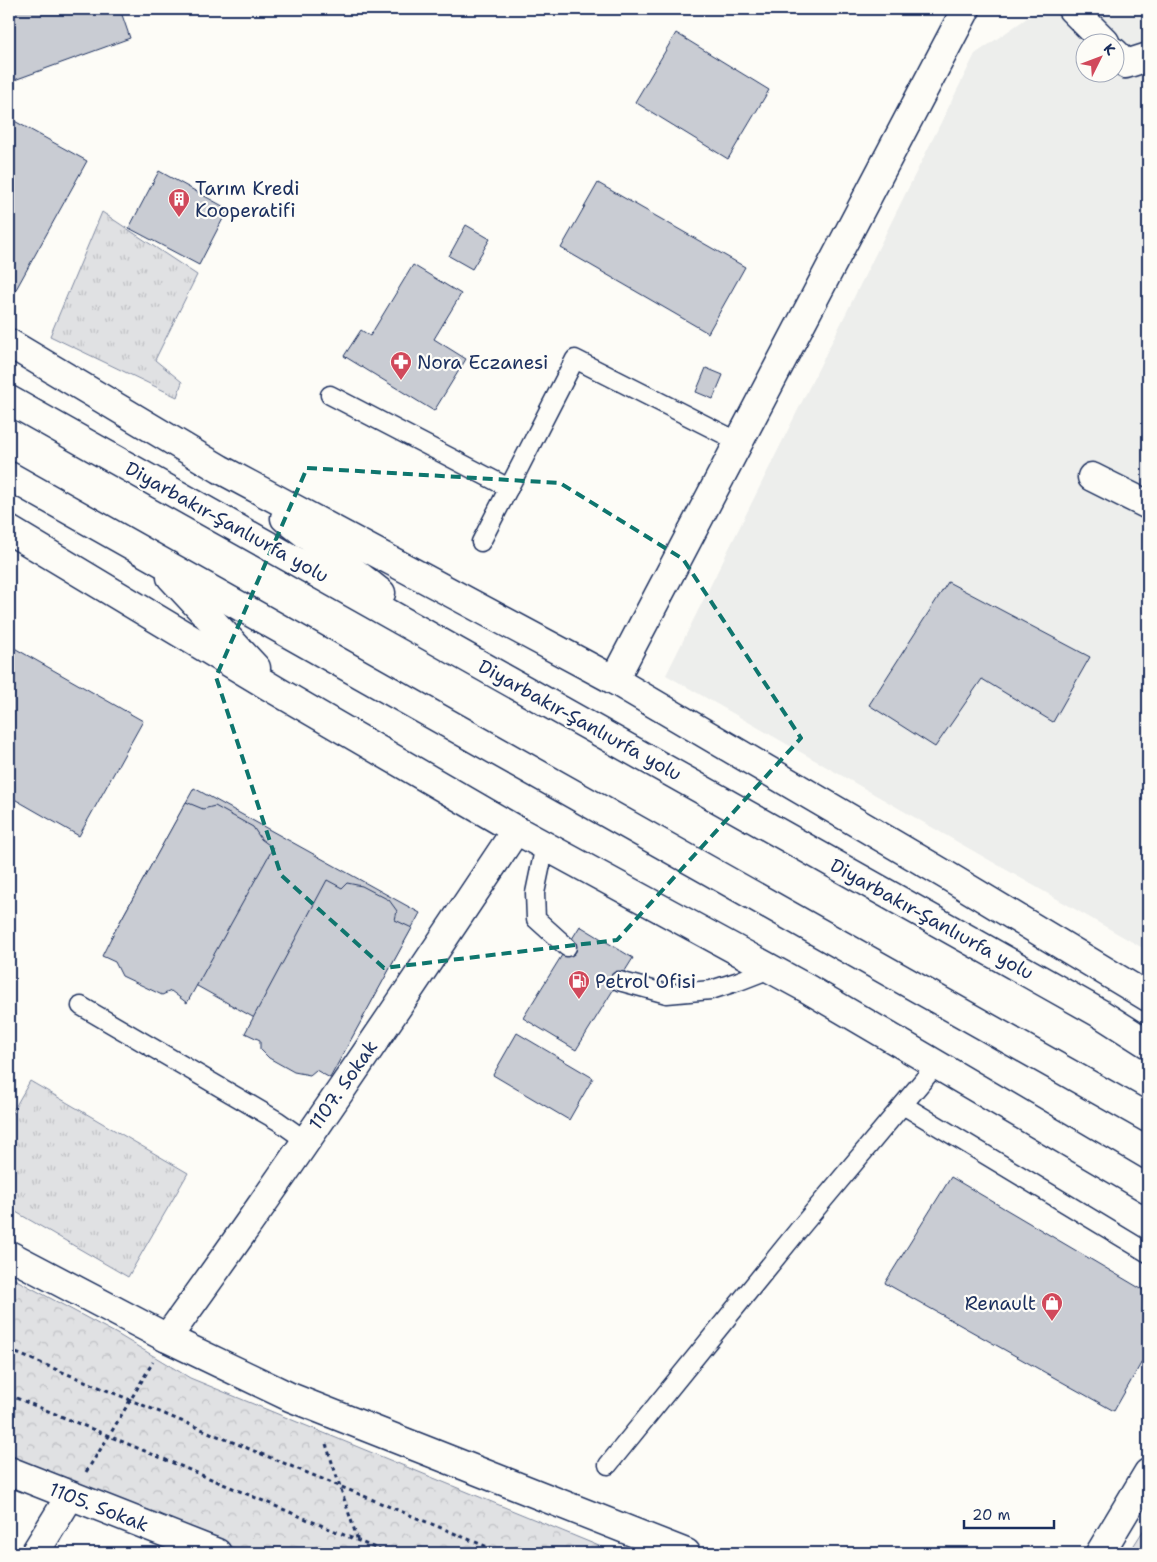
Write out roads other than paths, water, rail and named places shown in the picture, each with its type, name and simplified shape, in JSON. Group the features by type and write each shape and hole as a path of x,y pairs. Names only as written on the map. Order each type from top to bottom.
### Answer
{"main road":[{"path":"614,680 966,9"},
{"path":"1072,9 1096,32"},
{"path":"1124,62 1126,64 1148,57"},
{"path":"9,343 220,469 614,680 946,875 1148,997"},
{"name":"Diyarbakır-Şanlıurfa yolu","path":"9,400 1101,1014 1148,1044"},
{"path":"220,469 455,650"},
{"path":"9,476 1148,1118"},
{"path":"1092,477 1148,505"},
{"path":"9,530 277,691 516,830 770,968 1148,1189"},
{"path":"154,558 277,691"},
{"name":"1107. Sokak","path":"167,1338 249,1225 516,830"},
{"path":"9,1255 167,1338 290,1397 686,1553"},
{"name":"1105. Sokak","path":"9,1471 217,1553"},
{"path":"1100,1553 1148,1473"},
{"path":"35,1553 70,1496"}],"lane":[{"path":"481,542 575,359 739,442"},
{"path":"330,395 509,488"},
{"path":"546,846 535,893 536,919 567,947"},
{"path":"619,981 667,994 712,990 770,968"},
{"path":"82,1006 278,1121 306,1140"},
{"path":"608,1465 936,1064"},
{"path":"903,1105 1148,1253"}],"place":[{"name":"Tarım Kredi Kooperatifi","path":"179,218"},
{"name":"Nora Eczanesi","path":"401,381"},
{"name":"Petrol Ofisi","path":"579,1000"},
{"name":"Renault","path":"1052,1322"}]}
